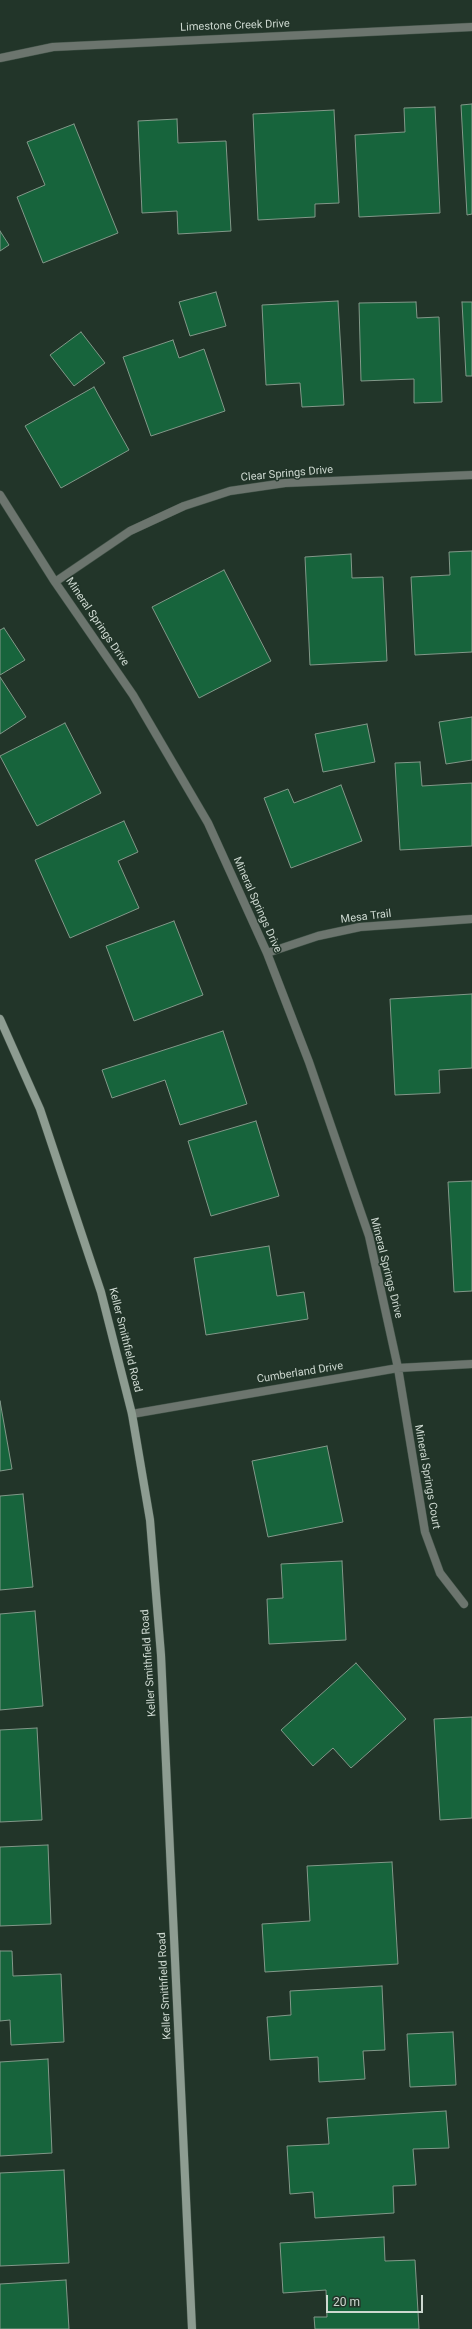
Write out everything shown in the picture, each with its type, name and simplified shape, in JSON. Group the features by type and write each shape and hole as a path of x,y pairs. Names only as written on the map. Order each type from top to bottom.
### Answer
{"main road":[{"name":"Keller Smithfield Road","path":"0,1019 40,1108 75,1209 101,1292 132,1414 150,1520 161,1655 192,2329"}],"street":[{"name":"Limestone Creek Drive","path":"0,58 53,47 472,28"},
{"name":"Clear Springs Drive","path":"55,582 130,531 184,506 230,490 285,483 472,475"},
{"name":"Mineral Springs Drive","path":"0,495 55,582 133,695 208,823 267,953 310,1062 370,1236 398,1368"},
{"name":"Mesa Trail","path":"267,953 318,936 360,927 472,919"},
{"name":"Cumberland Drive","path":"132,1414 398,1368 472,1364"},
{"name":"Mineral Springs Court","path":"398,1368 424,1532 440,1573 464,1604"}],"building":[{"path":"472,104 472,214 467,215 461,105"},
{"path":"435,107 440,213 359,217 355,135 405,132 404,108"},
{"path":"334,110 339,203 315,204 315,217 258,220 253,114"},
{"path":"177,119 178,143 226,141 231,231 178,234 177,211 142,213 138,121"},
{"path":"74,124 118,233 43,263 17,197 45,185 27,142"},
{"path":"0,231 9,245 0,251"},
{"path":"216,292 226,326 190,336 179,302"},
{"path":"338,301 344,405 302,407 300,383 266,385 262,305"},
{"path":"416,302 417,318 439,317 442,402 414,403 414,379 361,381 359,303"},
{"path":"462,302 472,302 472,376 466,376"},
{"path":"81,332 105,363 74,386 50,355"},
{"path":"173,340 179,358 204,349 225,411 151,436 123,357"},
{"path":"94,387 129,450 61,488 25,426"},
{"path":"472,551 472,652 415,655 411,577 450,575 449,552"},
{"path":"351,554 352,578 383,577 387,661 310,665 305,557"},
{"path":"224,570 271,661 199,698 152,607"},
{"path":"4,628 25,660 0,675 0,630"},
{"path":"0,677 26,717 0,734"},
{"path":"472,717 472,760 446,764 439,722"},
{"path":"65,723 101,793 37,826 0,756"},
{"path":"367,724 375,762 323,772 315,734"},
{"path":"420,762 422,786 472,783 472,846 400,850 395,763"},
{"path":"341,785 362,841 291,868 264,798 288,789 294,803"},
{"path":"124,821 138,852 118,861 139,908 70,938 35,860"},
{"path":"174,921 203,995 134,1021 106,946"},
{"path":"472,994 472,1068 439,1070 440,1093 395,1095 390,999"},
{"path":"223,1031 247,1104 180,1125 165,1080 112,1098 102,1070"},
{"path":"256,1121 279,1196 211,1216 188,1141"},
{"path":"472,1181 472,1291 454,1292 448,1182"},
{"path":"269,1246 277,1296 304,1292 308,1319 206,1335 194,1258"},
{"path":"0,1401 12,1469 0,1471"},
{"path":"327,1446 343,1522 268,1537 252,1461"},
{"path":"23,1494 33,1587 0,1590 0,1496"},
{"path":"342,1561 346,1640 269,1644 267,1599 283,1598 281,1564"},
{"path":"35,1611 43,1706 0,1710 0,1614"},
{"path":"356,1663 406,1719 351,1768 333,1748 313,1766 281,1730"},
{"path":"472,1717 472,1818 440,1820 434,1719"},
{"path":"37,1728 42,1820 0,1822 0,1730"},
{"path":"48,1845 51,1924 0,1926 0,1847"},
{"path":"392,1862 398,1964 265,1972 262,1924 310,1921 307,1866"},
{"path":"0,1951 12,1951 13,1976 61,1974 64,2042 11,2045 10,2020 0,2021"},
{"path":"382,1986 385,2050 363,2051 365,2079 319,2082 318,2057 270,2060 267,2017 291,2015 290,1991"},
{"path":"453,2032 456,2085 410,2087 407,2034"},
{"path":"48,2059 52,2153 0,2156 0,2062"},
{"path":"446,2111 449,2148 413,2149 416,2185 393,2186 394,2213 315,2218 313,2192 290,2194 287,2146 329,2144 327,2118"},
{"path":"64,2170 69,2263 0,2266 0,2173"},
{"path":"384,2237 385,2261 415,2260 419,2329 315,2329 314,2317 327,2317 326,2290 283,2293 280,2243"},
{"path":"66,2280 69,2329 0,2329 0,2284"}]}
